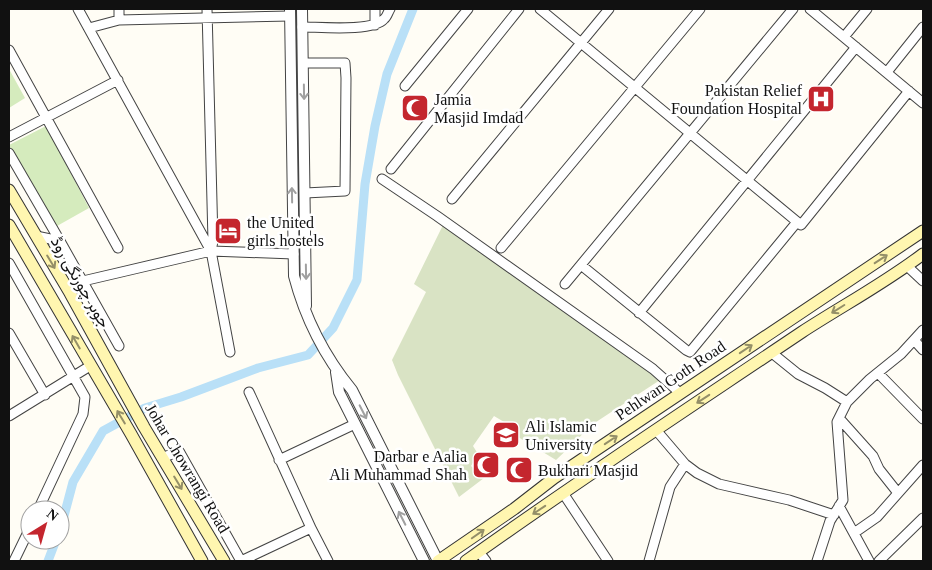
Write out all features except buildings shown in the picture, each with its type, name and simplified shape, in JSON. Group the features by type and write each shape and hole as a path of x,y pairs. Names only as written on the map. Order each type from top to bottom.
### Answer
{"main road":[{"name":"جوہر چورنگی روڈ","path":"9,190 124,391"},
{"path":"9,226 90,366"},
{"name":"Pehlwan Goth Road","path":"438,561 507,514 554,478 923,231"},
{"name":"Pehlwan Goth Road","path":"466,561 483,556 515,526 563,493 923,254"},
{"name":"Johar Chowrangi Road","path":"90,366 131,434 202,561"},
{"name":"Johar Chowrangi Road","path":"124,391 224,561"},
{"path":"507,514 515,526"}],"street":[{"path":"78,9 211,251 230,352"},
{"path":"119,9 119,20"},
{"path":"207,9 213,241 211,251"},
{"path":"302,9 307,316"},
{"path":"375,9 375,25"},
{"path":"302,27 348,28 375,25 384,19 390,9"},
{"path":"405,86 468,9"},
{"path":"391,169 519,9"},
{"path":"540,9 801,225 909,91"},
{"path":"452,199 609,9"},
{"path":"501,248 700,9"},
{"path":"565,284 793,9"},
{"path":"810,9 923,103"},
{"path":"844,37 867,9"},
{"path":"88,28 119,20 207,19 290,12 294,276 307,316 336,372 352,390 438,561"},
{"path":"887,72 923,28"},
{"path":"639,313 856,47"},
{"path":"9,50 118,248"},
{"path":"303,63 345,63 346,78 345,191 305,193"},
{"path":"9,137 118,80"},
{"path":"9,153 119,346"},
{"path":"382,179 653,369 680,393"},
{"path":"581,265 690,352 797,222"},
{"path":"36,236 60,241"},
{"path":"70,294 83,281 211,251 294,254"},
{"path":"9,263 84,393 85,408 43,500"},
{"path":"907,266 923,281"},
{"path":"817,561 830,521 843,500 837,422 847,402 901,354 923,330"},
{"path":"9,333 45,395"},
{"path":"914,340 923,350"},
{"path":"772,353 798,374 847,402"},
{"path":"9,416 90,366"},
{"path":"336,372 339,392 424,561"},
{"path":"878,373 923,419"},
{"path":"249,392 279,460 328,561"},
{"path":"839,418 873,456 898,493"},
{"path":"279,460 355,424"},
{"path":"656,430 685,464 719,484 788,500 834,515"},
{"path":"162,458 179,451 241,561 311,528"},
{"path":"649,561 670,487 685,464"},
{"path":"854,533 877,517 923,465"},
{"path":"563,493 608,561"},
{"path":"839,506 869,561"},
{"path":"879,561 923,518"},
{"path":"14,561 20,549"}],"green space":[{"path":"9,69 25,98 9,108"},
{"path":"46,126 89,208 57,226 9,145"},
{"path":"443,225 637,361 660,380 590,426 556,460 518,437 516,429 494,416 473,446 478,454 471,466 484,478 459,497 392,360 426,292 414,284"}],"waterway":[{"path":"68,500 73,482 103,431 145,408 181,397 258,368 308,355 333,328 357,280 365,184 375,126 387,74 413,9"},
{"path":"48,561 52,550"}],"place":[{"name":"Pakistan Relief Foundation Hospital","path":"821,99"},
{"name":"Jamia Masjid Imdad","path":"415,108"},
{"name":"the United girls hostels","path":"228,231"},
{"name":"Ali Islamic University","path":"506,435"},
{"name":"Darbar e Aalia Ali Muhammad Shah","path":"486,465"},
{"name":"Bukhari Masjid","path":"519,470"}]}
